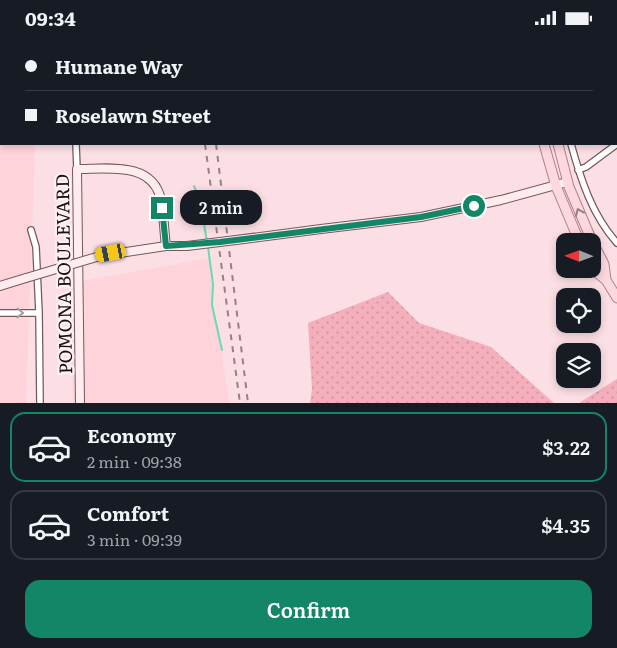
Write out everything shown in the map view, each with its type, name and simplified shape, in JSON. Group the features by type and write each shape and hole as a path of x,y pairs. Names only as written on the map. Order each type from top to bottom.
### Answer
{"main road":[{"path":"544,145 556,186 575,233"},
{"path":"558,145 567,181 589,233"},
{"path":"601,258 604,264 606,280"},
{"path":"601,276 606,280 617,298"}],"street":[{"name":"POMONA BOULEVARD","path":"76,145 80,403"},
{"path":"571,145 578,170 591,204 602,225 616,241"},
{"path":"578,170 586,167 616,145"},
{"path":"77,169 128,169 141,172 149,177 154,183 161,199 166,246"},
{"path":"0,286 100,256 166,246 187,246 421,217 460,210 556,186 567,181"},
{"path":"31,229 36,247 40,403"},
{"path":"0,313 39,313"}],"shaded area":[{"path":"0,145 35,145 26,403 0,403"},
{"path":"210,258 213,284 212,305 217,323 229,403 73,403 71,283"},
{"path":"388,292 419,323 491,347 554,403 310,403 312,389 308,323"},
{"path":"617,379 617,403 579,403"}],"waterway":[{"path":"194,186 200,200 207,242"},
{"path":"208,247 213,284 212,305 222,350"}],"railway":[{"path":"205,145 240,403"},
{"path":"216,145 248,403"}],"route":[{"path":"162,208 166,246 187,246 421,217 474,206"}]}
